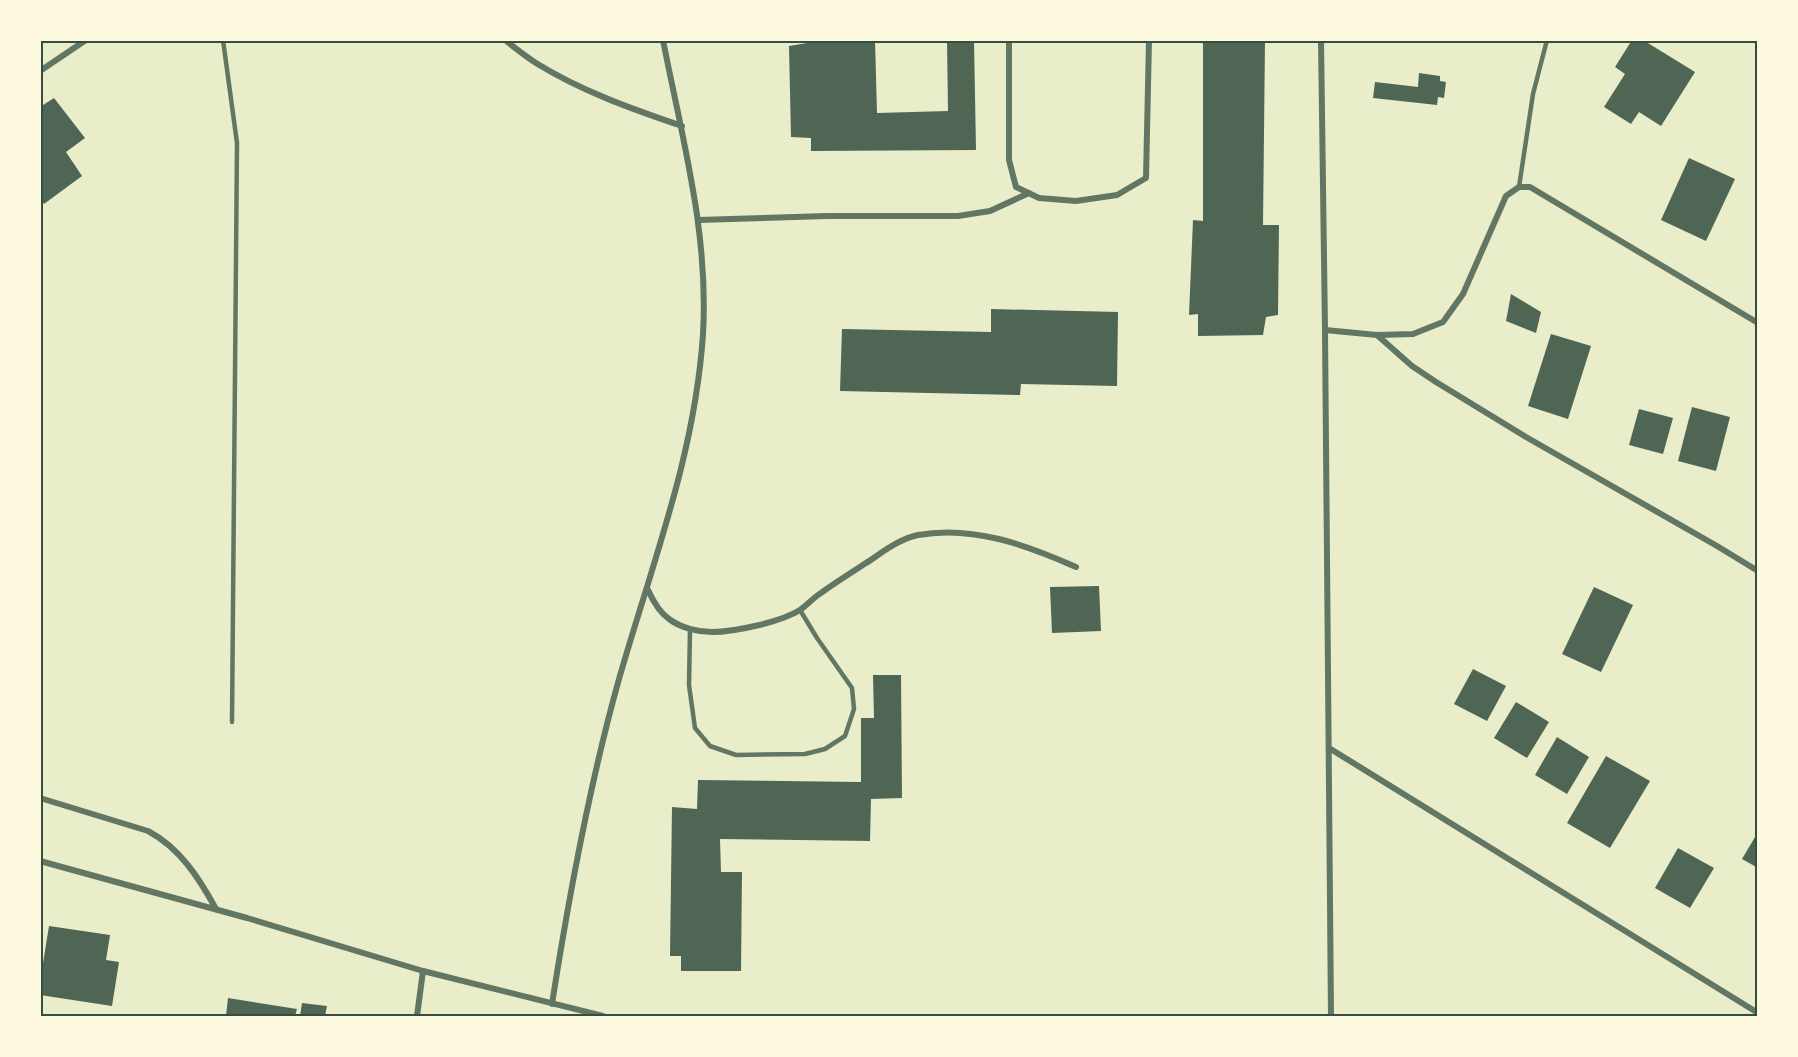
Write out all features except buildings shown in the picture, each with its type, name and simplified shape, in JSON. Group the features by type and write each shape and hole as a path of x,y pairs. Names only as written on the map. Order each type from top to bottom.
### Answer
{"street":[{"path":"40,71 86,40"},
{"path":"505,40 536,63 570,82 607,99 682,126"},
{"path":"552,1004 567,907 584,823 619,680 648,590 685,456 697,397 703,331 703,285 698,220 682,126 663,40"},
{"path":"1009,40 1009,160 1016,187 1039,198 1076,201 1117,195 1146,178 1149,40"},
{"path":"1321,40 1326,330 1331,1017"},
{"path":"1326,330 1377,335 1413,334 1443,322 1463,294 1506,196 1519,187 1530,187 1758,322"},
{"path":"698,220 827,216 958,216 990,211 1029,193"},
{"path":"1377,335 1412,366 1436,382 1758,572"},
{"path":"648,590 656,606 669,620 690,629 713,632 774,622 800,610 819,594 894,544 916,536 939,532 992,538 1038,550 1076,567"},
{"path":"1329,748 1758,1013"},
{"path":"40,798 148,831 162,839 180,856 202,884 216,909"},
{"path":"42,861 216,909 423,971 603,1017"},
{"path":"417,1017 423,971"}],"lane":[{"path":"223,40 237,143 232,722"},
{"path":"1519,187 1533,94 1546,40"},
{"path":"690,629 690,685 695,728 710,746 736,755 805,754 825,749 844,736 854,709 852,688 800,610"}]}
